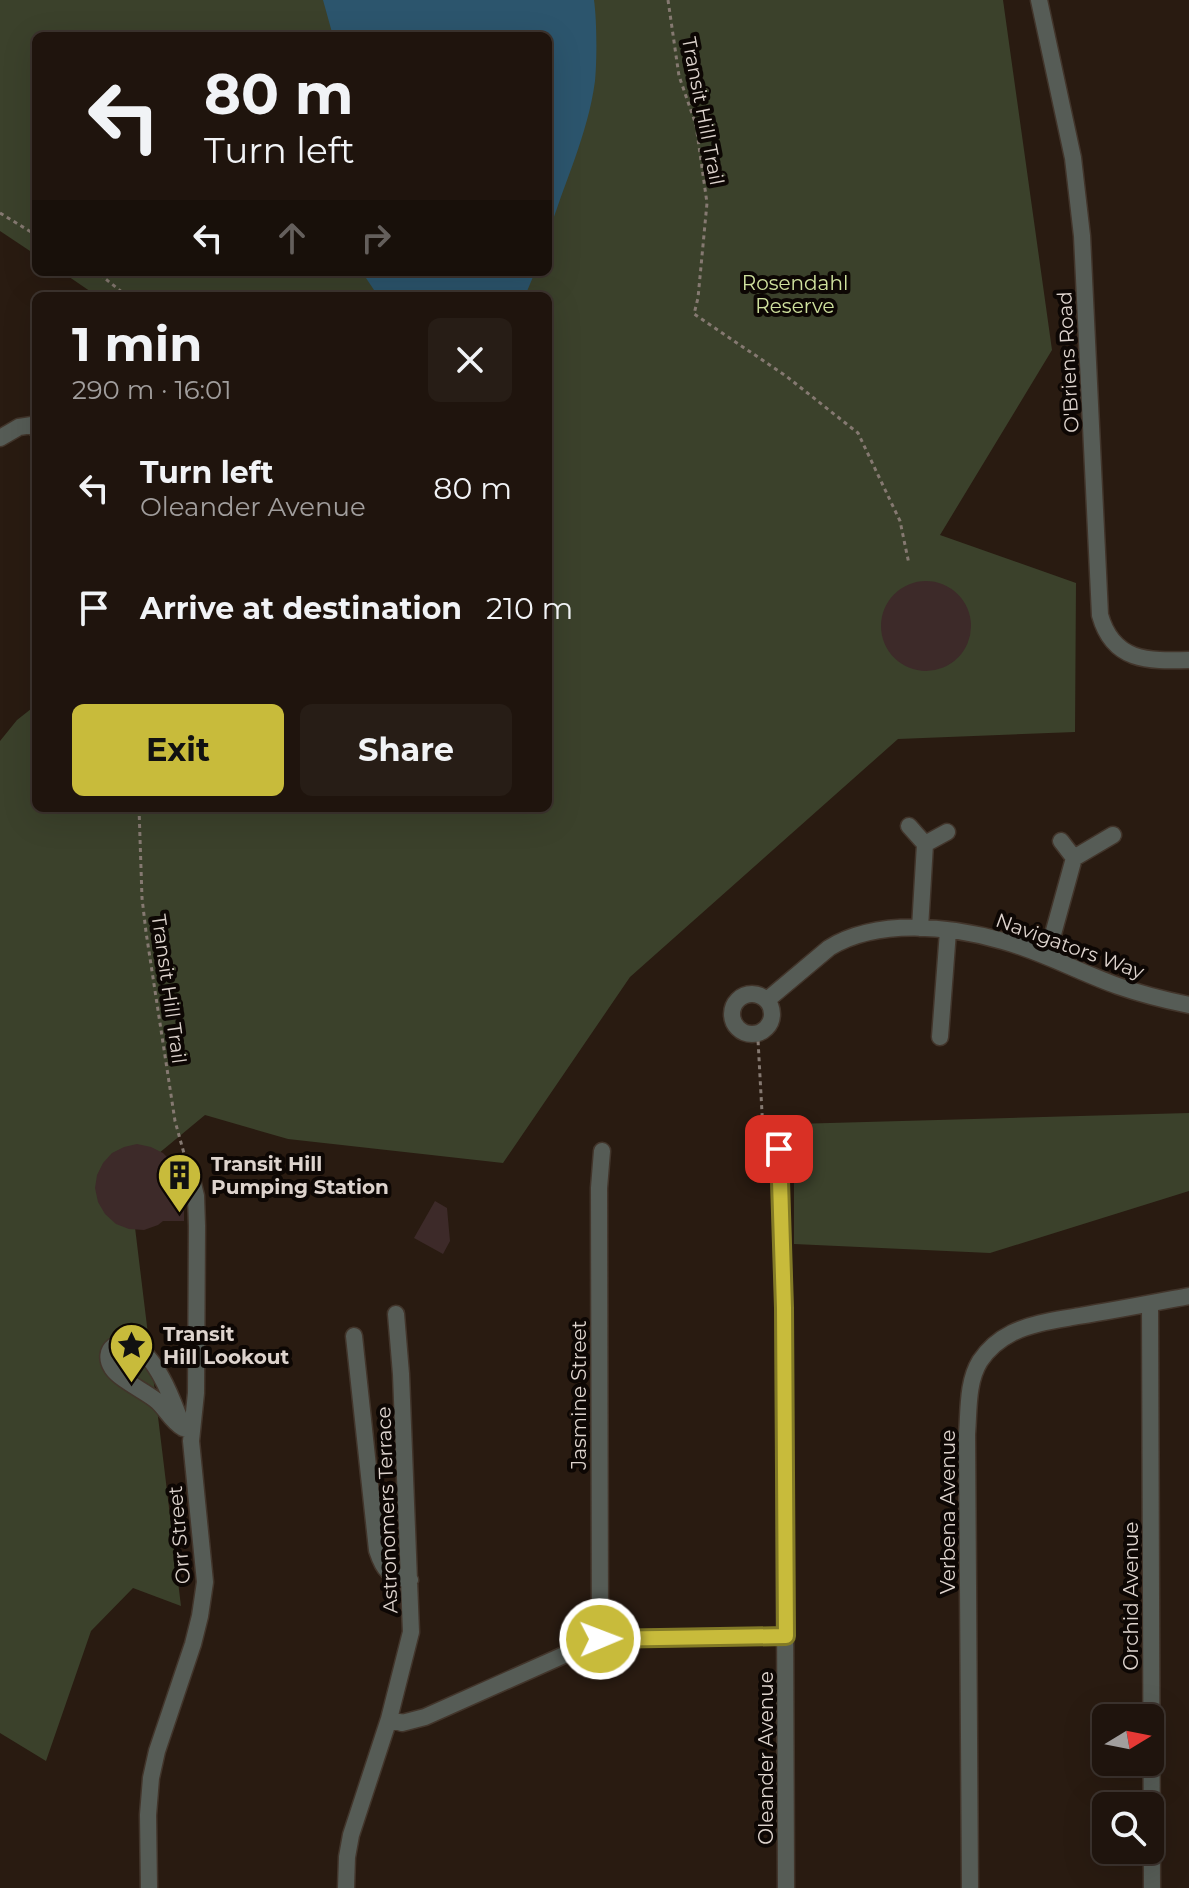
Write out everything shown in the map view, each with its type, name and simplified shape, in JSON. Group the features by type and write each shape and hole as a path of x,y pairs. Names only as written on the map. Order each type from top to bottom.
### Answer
{"street":[{"name":"O'Briens Road","path":"1039,0 1073,158 1082,236 1100,615 1113,642 1129,654 1154,661 1189,660"},
{"path":"0,438 19,427 32,425"},
{"path":"909,826 925,844 920,928"},
{"path":"925,844 947,832"},
{"path":"1047,956 1074,858 1113,835"},
{"path":"1061,841 1074,858"},
{"name":"Navigators Way","path":"767,1000 837,943 864,933 920,928 1004,941 1118,986 1189,1005"},
{"path":"940,1037 948,931"},
{"path":"751,993 760,995 772,1008 769,1025 755,1034 746,1034 738,1029 731,1012 742,996 751,993"},
{"name":"Oleander Avenue","path":"779,1149 784,1308 786,1888"},
{"name":"Jasmine Street","path":"600,1639 599,1188 602,1151"},
{"name":"Orr Street","path":"149,1888 151,1778 193,1644 205,1582 188,1429 196,1393 197,1226 196,1196 190,1172"},
{"name":"Verbena Avenue","path":"970,1888 967,1434 974,1375 988,1350 1015,1331 1189,1296"},
{"name":"Orchid Avenue","path":"1150,1304 1152,1888"},
{"name":"Astronomers Terrace","path":"346,1888 351,1835 389,1719 411,1632 396,1314"},
{"path":"354,1336 377,1550 387,1571 410,1580"},
{"path":"130,1344 149,1359 188,1429 177,1425 156,1400 113,1370 108,1358 111,1347 130,1344"},
{"path":"389,1719 402,1723 425,1717 600,1639 786,1636"}],"path":[{"name":"Transit Hill Trail","path":"668,0 679,76 696,125 707,203 694,314 786,376 858,433 900,521 909,564"},
{"path":"0,213 32,232"},
{"path":"101,276 122,292"},
{"name":"Transit Hill Trail","path":"139,812 142,898 157,1017 175,1121 190,1172"},
{"path":"755,1034 758,1040 763,1131 779,1149"}],"green space":[{"name":"Rosendahl Reserve","path":"0,0 1003,0 1052,350 940,535 1076,583 1075,732 898,739 630,977 503,1163 288,1139 205,1115 129,1178 181,1606 133,1588 91,1631 46,1761 0,1733 0,741 17,720 32,708 32,812 552,812 552,292 91,292 68,276 552,276 552,32 32,32 32,252 0,231"},
{"path":"1189,1113 1189,1191 990,1253 794,1244 794,1124"}],"water":[{"path":"323,0 594,0 596,63 592,101 552,224 552,32 332,32"},
{"path":"365,276 533,276 527,292 375,292"}],"building":[{"path":"926,581 943,585 958,594 967,609 971,626 967,643 958,658 943,667 926,671 909,667 894,658 885,643 881,626 885,609 894,594 909,585"},
{"path":"137,1144 163,1153 172,1162 180,1189 176,1209 184,1209 184,1221 163,1221 144,1230 129,1229 116,1224 105,1214 95,1188 97,1175 112,1153"},
{"path":"435,1201 447,1208 450,1241 443,1254 414,1238"}],"place":[{"name":"Transit Hill Pumping Station","path":"180,1215"},
{"name":"Transit Hill Lookout","path":"132,1385"}],"route":[{"path":"600,1639 786,1636 784,1308 779,1149"}]}
